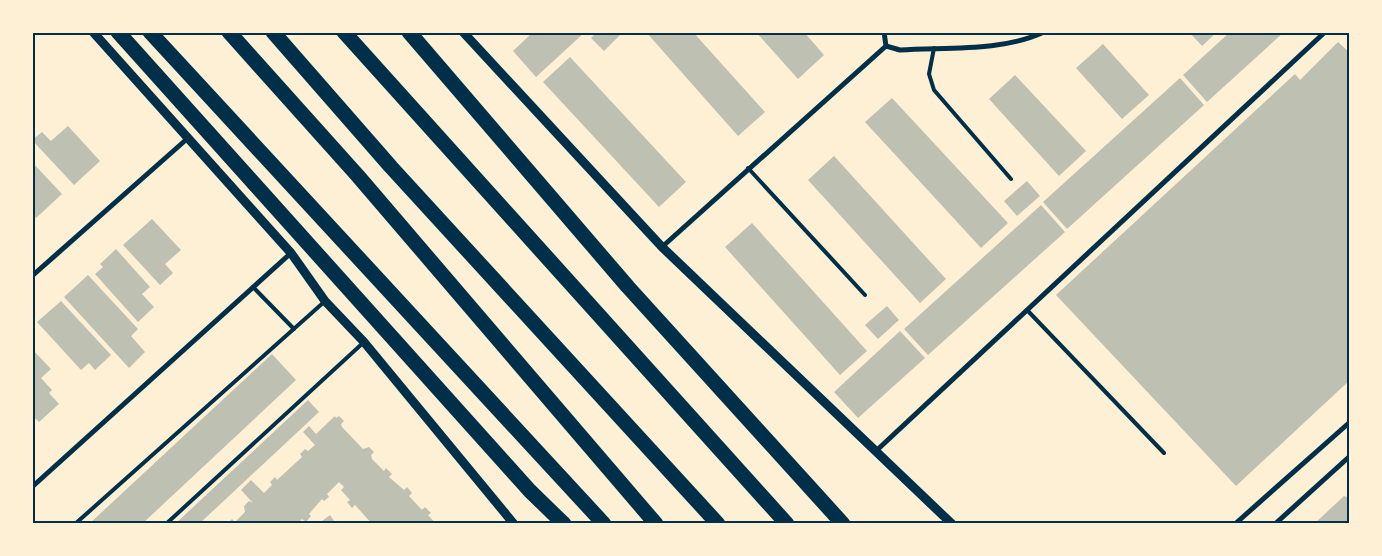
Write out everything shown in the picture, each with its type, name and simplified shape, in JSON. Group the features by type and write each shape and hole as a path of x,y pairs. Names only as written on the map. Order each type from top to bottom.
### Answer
{"highway":[{"path":"118,32 530,491 564,524"},
{"path":"150,32 604,524"},
{"path":"230,32 358,176 656,524"},
{"path":"273,32 391,167 718,524"},
{"path":"344,32 787,524"},
{"path":"409,32 628,287 842,524"},
{"path":"530,491 555,524"}],"street":[{"path":"93,32 291,253 325,301 364,342 514,524"},
{"path":"463,32 662,247 952,524"},
{"path":"884,32 886,46"},
{"path":"886,46 900,50 1000,45 1026,41 1044,32"},
{"path":"876,451 1325,32"},
{"path":"662,247 886,46"},
{"path":"32,276 188,138"},
{"path":"32,487 291,253"},
{"path":"1235,524 1350,422"},
{"path":"1275,524 1350,456"}],"lane":[{"path":"934,48 929,74 934,90 1011,179"},
{"path":"748,168 865,295"},
{"path":"253,287 294,329"},
{"path":"76,524 325,301"},
{"path":"1027,310 1164,453"},
{"path":"166,524 364,342"}],"building":[{"path":"533,32 585,32 536,77 513,51"},
{"path":"597,32 623,32 604,51 591,38"},
{"path":"646,32 693,32 765,112 738,136"},
{"path":"756,32 804,32 824,55 798,79"},
{"path":"1189,32 1217,32 1202,46"},
{"path":"1230,32 1284,32 1207,102 1183,75"},
{"path":"1338,42 1350,53 1350,380 1236,486 1056,295 1295,74 1300,80"},
{"path":"1103,44 1149,95 1122,119 1076,68"},
{"path":"570,57 686,182 659,207 543,82"},
{"path":"1015,75 1086,151 1059,176 989,99"},
{"path":"1180,78 1204,105 1067,229 1043,202"},
{"path":"892,98 1008,223 981,248 865,122"},
{"path":"68,126 100,161 74,185 32,140 42,132 51,141"},
{"path":"834,156 946,279 920,303 808,180"},
{"path":"32,162 62,194 36,218 32,214"},
{"path":"1027,181 1040,196 1017,216 1004,201"},
{"path":"1041,205 1065,232 928,355 904,329"},
{"path":"152,219 181,250 165,264 173,273 160,285 123,245"},
{"path":"752,223 867,351 840,375 725,247"},
{"path":"116,249 150,287 142,294 154,307 138,322 95,274 103,267 100,264"},
{"path":"88,275 138,329 131,336 145,352 129,368 64,297"},
{"path":"61,301 111,355 95,370 89,363 81,370 37,322"},
{"path":"887,306 899,320 878,339 865,325"},
{"path":"900,331 925,358 858,418 834,392"},
{"path":"32,349 51,369 41,378 52,390 49,393 59,404 39,422 32,415"},
{"path":"272,354 296,380 142,524 89,524"},
{"path":"308,400 319,412 199,524 175,524"},
{"path":"335,416 336,418 339,416 344,421 341,424 342,427 363,449 369,447 374,452 371,455 372,459 384,471 386,468 392,474 389,477 404,490 407,487 412,493 409,496 422,510 425,507 431,513 428,515 436,524 372,524 355,505 352,508 347,502 350,500 341,490 344,487 339,482 327,494 329,497 324,501 322,499 309,514 311,516 306,522 302,519 297,524 227,524 232,519 235,522 245,512 244,506 249,501 253,503 241,490 251,480 264,493 272,485 270,482 275,477 277,480 302,457 300,454 305,449 308,451 315,445 303,432 309,426 316,434"},
{"path":"1344,496 1350,498 1350,524 1314,524"},
{"path":"330,515 336,524 318,524"}]}
